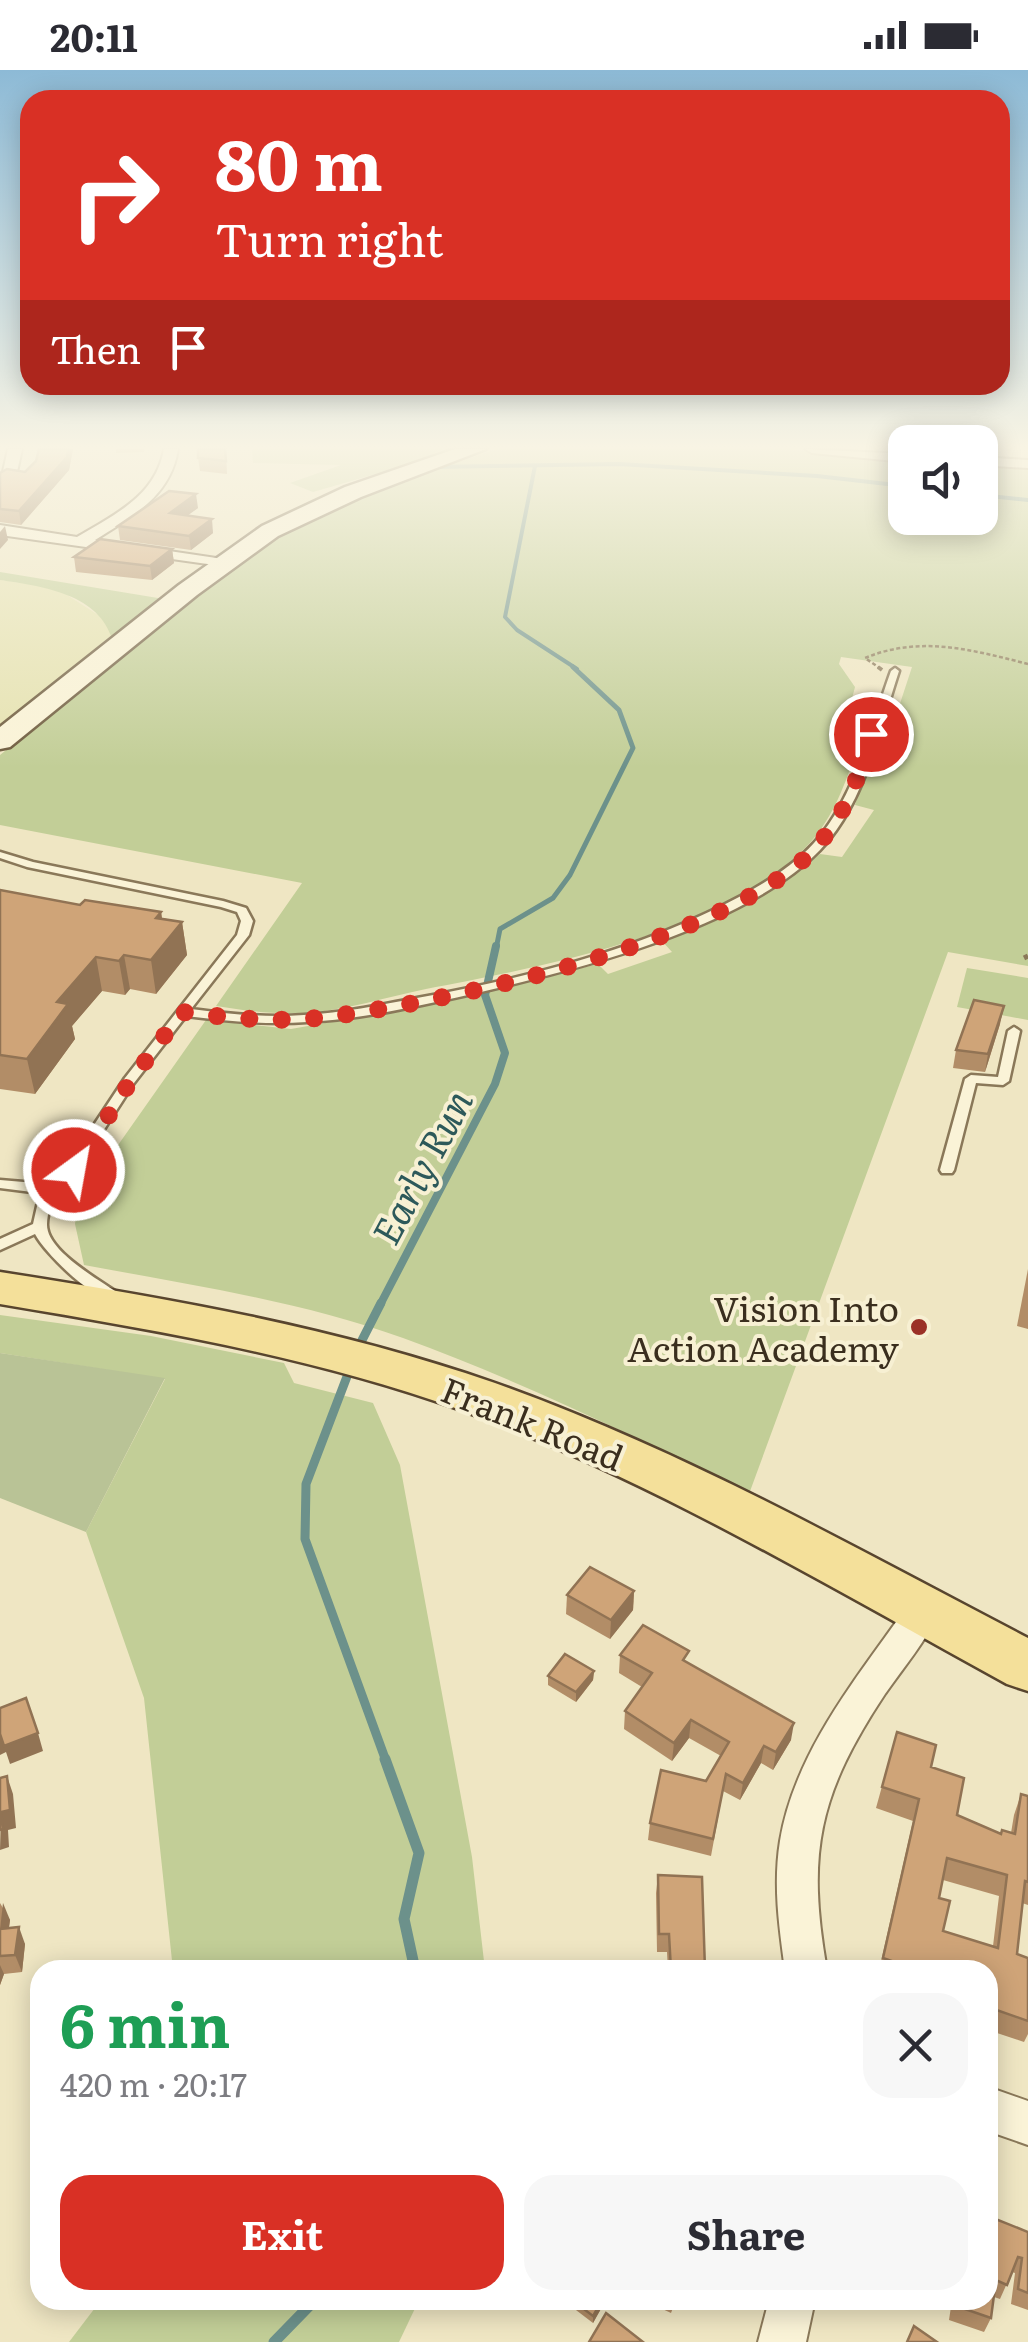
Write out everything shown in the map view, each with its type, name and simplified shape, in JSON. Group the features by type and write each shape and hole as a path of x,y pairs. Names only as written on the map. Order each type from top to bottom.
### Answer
{"main road":[{"path":"0,741 237,555"},
{"name":"Frank Road","path":"0,1288 128,1308 324,1349 409,1374 546,1423 636,1464 1028,1666"}],"street":[{"path":"165,555 223,564"},
{"path":"804,1960 798,1927 797,1876 802,1827 811,1798 836,1743 923,1611"},
{"path":"998,2113 1028,2123"},
{"path":"782,2342 790,2310"}],"lane":[{"path":"182,1012 240,1020 326,1017 506,984 656,937 733,904 813,851 848,804 893,675"},
{"path":"0,855 242,910 247,921 243,935 130,1082 62,1184 48,1190 0,1184"},
{"path":"947,1170 970,1079 1003,1081 1014,1032"},
{"path":"48,1190 39,1227 44,1242 63,1263 128,1308"},
{"path":"0,1244 39,1227"}],"path":[{"path":"893,675 866,658 880,650 924,645 962,648 1028,664"}],"shaded area":[{"path":"0,580 56,588 106,620 111,636 0,727"}],"green space":[{"path":"249,555 1028,555 1028,966 948,952 749,1494 578,1411 403,1338 285,1304 84,1265 75,1224 78,1202 206,1020 291,1029 433,1004 598,964 608,974 672,952 662,941 743,906 820,854 842,857 874,810 855,805 877,735 889,737 912,667 841,657 839,664 855,687 844,730 862,733 839,797 822,827 800,853 721,906 623,944 572,958 322,1011 262,1012 216,1006 302,883 0,825 0,755"},
{"path":"0,572 164,599 98,650 111,636 93,610 65,594 0,580"},
{"path":"967,968 1028,978 1028,1020 957,1007"},
{"path":"0,1315 151,1336 284,1363 294,1383 373,1403 400,1465 472,1857 484,1960 172,1960 144,1698 86,1532 165,1379 0,1353"},
{"path":"0,1353 165,1378 86,1532 0,1498"},
{"path":"93,2310 414,2310 399,2342 69,2342"}],"building":[{"path":"77,555 164,555 150,566 74,557"},
{"path":"0,890 80,905 85,900 161,912 156,918 182,922 151,960 124,955 119,961 96,957 57,1002 68,1004 27,1059 0,1055"},
{"path":"974,1000 1004,1006 988,1054 956,1050"},
{"path":"590,1567 634,1591 611,1620 567,1595"},
{"path":"643,1625 689,1651 683,1660 794,1723 776,1752 764,1746 743,1783 726,1774 713,1839 650,1823 661,1770 706,1781 729,1742 691,1720 674,1743 625,1711 652,1673 620,1655"},
{"path":"565,1654 594,1671 576,1692 548,1676"},
{"path":"26,1698 38,1733 4,1746 0,1708"},
{"path":"897,1732 936,1745 931,1767 964,1778 957,1815 1001,1834 1002,1830 1015,1834 1021,1794 1028,1796 1028,1882 1025,1881 1017,1954 1028,1958 1028,2021 998,2010 998,1960 883,1958 919,1799 882,1787","holes":["947,1858 1007,1875 998,1948 943,1931 950,1901 939,1898"]},
{"path":"7,1776 10,1810 1,1812 0,1830 0,1778"},
{"path":"658,1875 702,1877 705,1960 670,1960 669,1934 659,1934"},
{"path":"19,1927 15,1955 0,1956 0,1929"},
{"path":"998,2220 1028,2232 1028,2293 1018,2289 1022,2258 1018,2257 1007,2285 998,2281"},
{"path":"968,2310 992,2310 991,2318"},
{"path":"606,2313 643,2342 589,2342"},
{"path":"914,2326 937,2342 907,2342"}],"waterway":[{"name":"Early Run","path":"517,555 505,617 517,630 577,669"},
{"name":"Early Run","path":"496,949 500,929 553,898 570,875 633,748 619,710 573,667"},
{"name":"Early Run","path":"380,1305 495,1084 505,1053 485,995 496,946"},
{"name":"Early Run","path":"358,1348 381,1303"},
{"name":"Early Run","path":"351,1366 306,1484 305,1539 386,1761"},
{"name":"Early Run","path":"385,1759 419,1853 404,1919 413,1960"},
{"name":"Early Run","path":"274,2342 305,2310"}],"place":[{"name":"Vision Into Action Academy","path":"919,1327"}],"route":[{"path":"74,1170 130,1082 182,1012 240,1020 326,1017 506,984 656,937 733,904 776,880 813,851 848,804 871,734"}]}
